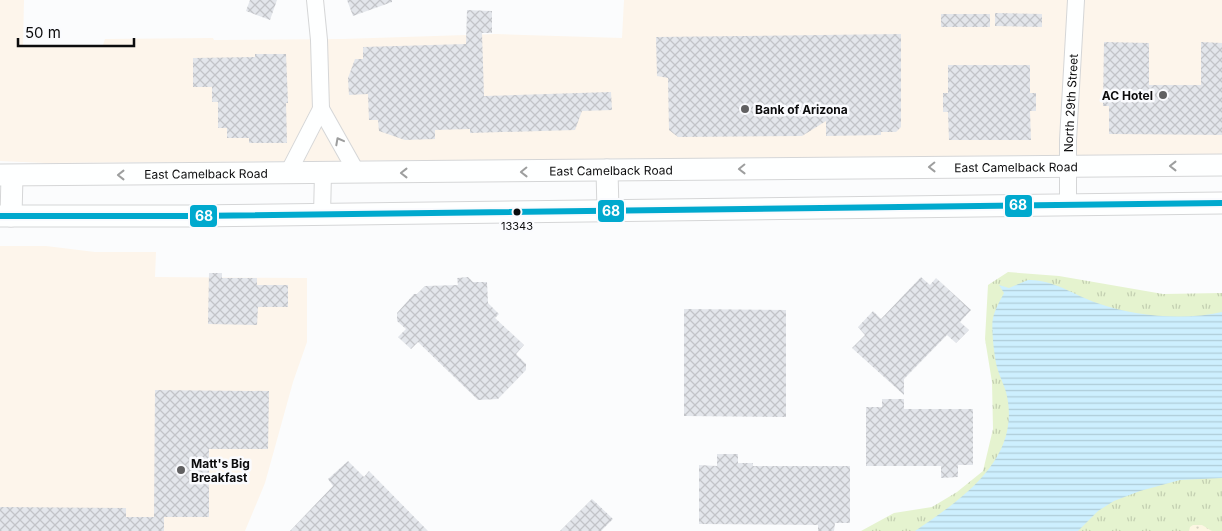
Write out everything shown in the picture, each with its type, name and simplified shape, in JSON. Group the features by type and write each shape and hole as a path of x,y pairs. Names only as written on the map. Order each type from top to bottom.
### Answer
{"main road":[{"name":"East Camelback Road","path":"6,176 1222,166"},
{"path":"607,170 608,210"},
{"path":"6,176 6,216 322,215 1222,203"}],"street":[{"path":"315,0 319,40 321,109 358,173"},
{"name":"North 29th Street","path":"1068,205 1068,166 1076,0"},
{"path":"288,173 321,109"},
{"path":"322,215 323,173"}],"shaded area":[{"path":"0,0 24,0 23,46 103,45 105,39 343,39 496,34 622,38 624,0 1222,0 1222,154 45,163 0,161"},
{"path":"0,246 46,246 95,252 156,252 155,277 307,278 307,342 293,382 265,483 245,531 0,531"}],"green space":[{"path":"1008,272 1059,276 1163,294 1222,293 1222,531 861,531 894,513 932,507 957,492 983,471 993,429 992,382 985,339 988,285"}],"sand":[{"path":"1193,525 1202,525 1212,531 1189,531"}],"water":[{"path":"1028,280 1046,282 1097,303 1142,314 1175,317 1222,312 1222,478 1180,480 1140,491 1114,501 1098,511 1078,531 915,531 969,490 997,457 1006,437 1009,416 1006,392 995,358 992,322 996,308 1004,293 999,285 1009,288"}],"building":[{"path":"250,0 277,0 270,20 246,11"},
{"path":"347,0 392,0 392,2 353,16"},
{"path":"467,10 492,11 492,33 482,33 484,96 611,92 612,110 582,111 575,130 470,133 470,129 435,130 435,139 405,140 379,131 378,120 369,120 368,94 349,95 348,78 355,59 363,59 363,47 466,44"},
{"path":"995,13 1042,14 1042,27 995,26"},
{"path":"941,14 990,14 990,27 941,27"},
{"path":"901,34 901,127 896,132 881,132 881,135 826,136 826,121 802,136 678,137 669,130 668,78 657,76 656,37"},
{"name":"AC Hotel","path":"1104,42 1149,43 1149,85 1201,85 1201,42 1222,43 1222,135 1109,134 1109,106 1103,106"},
{"path":"255,54 286,54 287,143 249,143 249,138 227,138 227,128 218,128 218,102 212,102 212,87 193,87 193,58 255,57"},
{"path":"948,65 1030,65 1030,93 1036,93 1036,111 1030,111 1031,140 949,140 948,112 943,112 943,93 948,93"},
{"path":"209,273 222,273 222,278 257,278 257,285 288,285 288,307 258,307 257,325 208,324"},
{"path":"468,277 473,282 487,282 488,303 499,314 495,318 524,345 516,354 526,364 526,370 498,399 478,400 418,342 411,349 398,337 406,329 397,321 397,313 414,294 417,294 425,286 458,285 457,278"},
{"path":"921,277 930,285 936,278 971,310 960,322 969,330 956,343 947,335 904,379 904,395 852,348 865,335 858,327 873,311 881,319"},
{"path":"684,309 786,310 786,417 684,416"},
{"path":"155,390 269,391 268,449 209,449 209,517 164,517 164,531 0,531 0,507 126,508 126,517 154,517"},
{"path":"882,399 904,399 904,409 973,409 973,465 958,465 958,477 941,478 941,466 866,466 866,407 882,407"},
{"path":"717,454 738,454 738,463 753,463 753,466 850,466 850,523 835,523 834,531 818,531 818,525 699,524 699,465 717,466"},
{"path":"348,461 364,477 369,471 428,531 290,531 333,486 328,479"},
{"path":"592,499 613,519 601,531 560,531"}],"transit line":[{"name":"68","path":"0,216 190,216 1222,203"}],"place":[{"name":"AC Hotel","path":"1163,95"},
{"name":"Bank of Arizona","path":"745,109"},
{"name":"13343","path":"517,212"},
{"name":"Matt's Big Breakfast","path":"181,470"}]}
